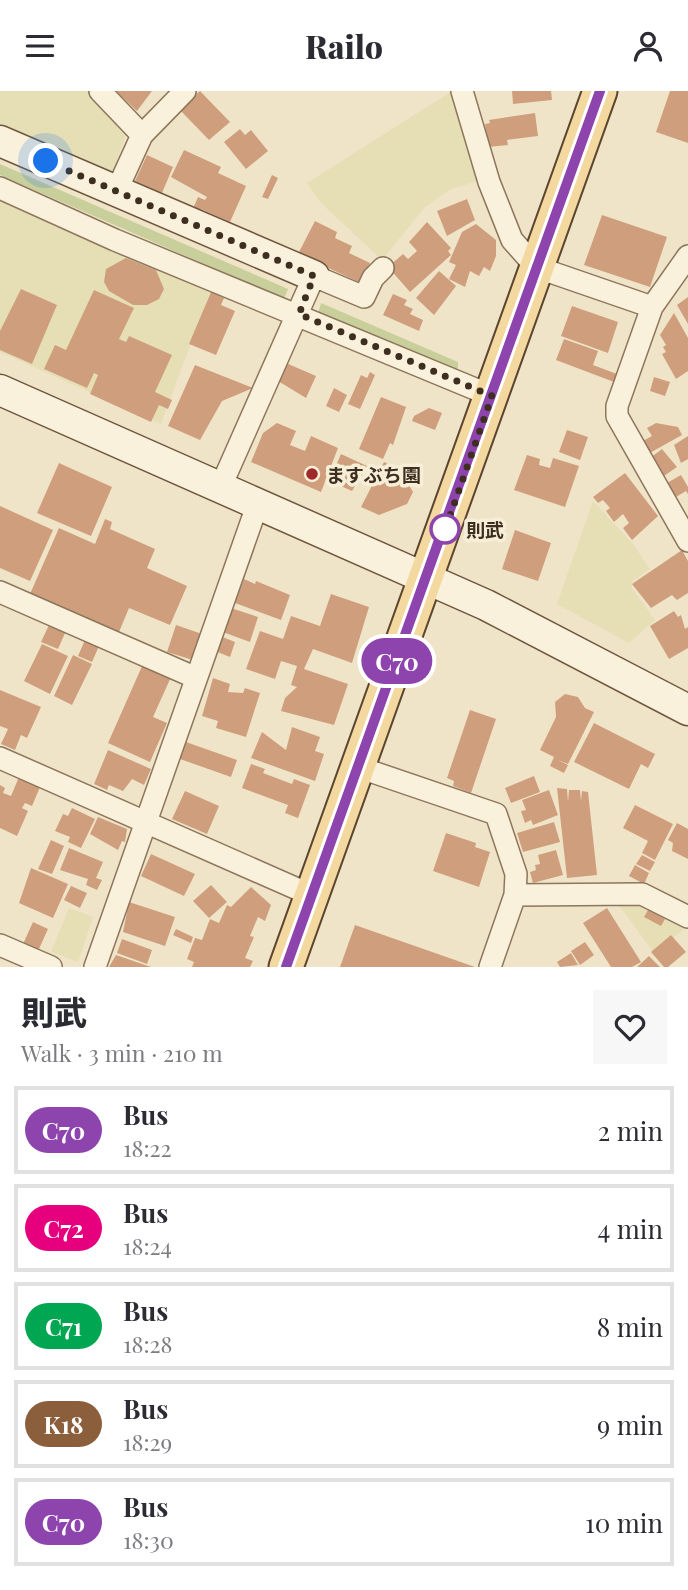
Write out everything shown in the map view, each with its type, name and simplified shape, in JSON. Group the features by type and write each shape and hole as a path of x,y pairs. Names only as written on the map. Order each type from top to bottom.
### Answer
{"main road":[{"path":"286,967 600,91"}],"street":[{"path":"100,91 142,135"},
{"path":"116,192 142,135 185,91"},
{"path":"462,91 489,182 512,240 536,267 652,307"},
{"path":"0,141 364,297 373,278 383,268"},
{"path":"0,188 114,240 299,314 492,396"},
{"path":"688,256 652,307 617,416 688,541"},
{"path":"221,487 314,276"},
{"path":"0,390 427,578 688,710"},
{"path":"95,967 194,677 201,667 258,503"},
{"path":"0,592 194,677"},
{"path":"0,758 311,895"},
{"path":"358,768 496,814 516,874 515,895 490,967"},
{"path":"515,895 642,894 688,917"},
{"path":"0,945 51,967"}],"shaded area":[{"path":"0,91 89,91 126,127 126,135 112,173 104,175 0,130"},
{"path":"452,91 478,181 451,189 425,207 382,260 321,203 307,183"},
{"path":"0,198 210,292 161,424 0,352"},
{"path":"593,501 633,544 650,569 632,582 632,588 655,620 629,643 557,604"},
{"path":"610,893 633,894 688,926 654,953"},
{"path":"69,908 93,917 78,962 51,952"}],"green space":[{"path":"0,164 288,289 284,299 0,175"},
{"path":"321,303 458,362 458,374 318,314"}],"building":[{"path":"116,91 152,91 137,111"},
{"path":"200,91 230,122 209,140 179,109"},
{"path":"512,91 551,91 552,100 513,104"},
{"path":"670,91 688,91 688,143 656,132"},
{"path":"535,113 538,136 507,140 508,145 488,147 485,124 490,123 489,120"},
{"path":"240,129 245,135 251,130 268,151 246,169 224,142"},
{"path":"184,150 221,167 218,173 246,186 230,222 201,209 199,214 192,211 198,197 205,200 207,197 171,177"},
{"path":"147,155 173,167 162,193 135,181"},
{"path":"272,175 278,178 268,199 262,197"},
{"path":"467,199 475,220 447,236 437,211"},
{"path":"602,215 667,237 650,287 584,265"},
{"path":"315,221 337,232 335,238 352,246 349,253 370,263 361,283 298,254"},
{"path":"427,222 451,248 448,251 451,255 410,292 388,267 403,254 408,259 417,251 409,242"},
{"path":"476,224 496,240 496,256 490,271 484,267 479,276 470,271 465,287 449,279 456,265 449,262 462,232"},
{"path":"126,258 156,270 164,289 159,299 147,305 133,305 109,291 104,282 106,269"},
{"path":"439,271 456,286 434,315 416,298"},
{"path":"21,289 57,305 32,364 0,350 0,331"},
{"path":"94,290 134,308 119,339 126,342 129,336 172,355 155,392 172,400 168,409 159,405 151,422 90,394 98,375 94,373 87,388 44,369 55,345 66,350"},
{"path":"211,292 224,298 221,305 235,311 216,355 189,344"},
{"path":"393,294 407,300 404,305 413,309 410,314 423,320 419,331 383,315"},
{"path":"688,297 688,324 677,305"},
{"path":"572,306 618,322 608,353 561,336"},
{"path":"674,313 688,338 688,371 676,379 662,354 666,352 663,347 666,345 660,335"},
{"path":"564,339 598,351 593,365 617,374 614,382 556,360"},
{"path":"286,363 316,376 306,398 278,381"},
{"path":"195,365 253,388 222,401 200,440 168,426"},
{"path":"370,372 375,375 360,409 348,404 361,375 367,378"},
{"path":"654,377 670,382 665,396 650,391"},
{"path":"334,388 347,395 339,412 326,406"},
{"path":"381,397 406,407 393,445 390,443 383,459 359,449"},
{"path":"429,408 442,413 435,430 412,421 414,416"},
{"path":"277,423 296,431 290,445 305,451 311,436 338,448 321,492 251,462 263,433"},
{"path":"656,423 678,427 682,435 648,454 641,442 652,436 647,428"},
{"path":"567,430 588,437 580,460 559,452"},
{"path":"688,436 688,459 681,463 674,445"},
{"path":"662,449 677,467 664,476 650,458"},
{"path":"341,454 367,466 352,491 332,482 334,478 331,477"},
{"path":"527,455 540,459 539,465 550,468 553,458 579,466 565,507 514,490"},
{"path":"384,462 400,470 413,492 407,504 379,515 361,507"},
{"path":"59,463 112,487 91,536 37,513"},
{"path":"625,473 658,516 632,540 623,528 629,523 623,514 614,522 606,511 610,508 603,500 598,503 593,497"},
{"path":"681,475 688,487 688,494 686,491 676,497 667,483"},
{"path":"0,506 53,530 30,581 0,568"},
{"path":"105,519 112,522 110,529 155,549 147,568 187,586 170,625 129,608 119,632 30,594 59,528 95,544"},
{"path":"515,530 551,543 538,581 502,569"},
{"path":"682,550 688,561 688,593 677,600 672,595 651,608 632,584"},
{"path":"244,579 290,595 281,620 235,603"},
{"path":"331,594 369,607 352,663 313,649 304,669 348,684 334,725 281,711 285,698 297,687 291,685 297,666 281,661 275,679 246,669 260,631 283,639 291,616 320,626"},
{"path":"228,607 258,617 250,642 220,631"},
{"path":"674,611 678,617 681,615 685,629 688,627 688,648 669,659 650,626"},
{"path":"49,625 65,633 58,649 41,642"},
{"path":"176,625 205,635 196,661 167,652"},
{"path":"220,636 235,642 230,657 215,651"},
{"path":"85,640 99,646 92,662 78,656"},
{"path":"42,644 68,656 50,694 24,681"},
{"path":"73,655 92,664 72,705 54,696"},
{"path":"143,664 171,677 153,717 167,723 150,762 108,743"},
{"path":"213,678 230,684 228,692 243,693 245,688 260,693 246,737 216,728 218,721 202,716"},
{"path":"0,690 41,707 27,738 21,735 15,750 1,744 8,729 0,726"},
{"path":"565,694 578,697 585,708 594,712 568,764 558,760 568,765 564,773 550,766 554,757 540,750 556,717 555,702"},
{"path":"470,710 496,719 471,793 453,786 454,781 447,778"},
{"path":"594,723 655,754 648,768 641,764 629,789 574,762"},
{"path":"292,727 320,737 315,751 324,754 315,781 251,758 262,732 286,750"},
{"path":"186,742 237,760 231,777 180,759"},
{"path":"108,750 151,769 144,785 132,779 123,791 109,785 107,790 94,784"},
{"path":"251,764 265,769 263,773 292,784 294,779 310,785 298,818 285,813 288,805 242,788"},
{"path":"534,776 540,792 511,803 505,788"},
{"path":"19,777 40,787 32,806 25,803 22,808 28,811 17,836 0,828 0,785 5,788 3,793 11,796"},
{"path":"557,788 567,789 568,802 569,790 580,790 581,801 582,791 588,792 597,875 567,878"},
{"path":"549,790 558,815 533,825 531,820 525,823 521,811 526,810 522,800"},
{"path":"185,791 219,806 207,834 172,819"},
{"path":"635,805 673,824 655,860 642,853 648,841 623,828"},
{"path":"72,808 95,819 81,848 68,842 70,837 55,831 63,814 68,816"},
{"path":"98,817 127,829 125,842 122,841 118,850 90,834"},
{"path":"554,822 560,842 523,852 517,833"},
{"path":"677,823 688,829 688,859 672,851 673,843 668,840"},
{"path":"446,833 476,843 475,847 490,852 479,887 433,871"},
{"path":"51,840 64,846 52,874 38,869"},
{"path":"69,848 103,862 96,878 102,880 97,890 86,885 88,879 60,870"},
{"path":"556,850 563,875 533,883 530,872 536,870 535,865 540,864 538,855"},
{"path":"151,854 195,874 184,896 141,876"},
{"path":"642,855 655,862 650,871 636,864"},
{"path":"635,865 649,873 644,884 629,876"},
{"path":"31,868 68,884 53,918 19,903"},
{"path":"211,885 227,902 209,918 193,901"},
{"path":"71,886 87,893 80,908 64,900"},
{"path":"251,887 271,905 265,921 258,917 250,936 254,937 245,958 253,961 250,967 192,967 194,962 187,959 195,938 202,940 210,919 219,923 227,905 231,907"},
{"path":"129,902 175,917 165,946 123,932"},
{"path":"607,908 641,962 632,967 611,967 583,923"},
{"path":"648,910 665,919 661,926 644,917"},
{"path":"33,922 48,929 38,951 23,944"},
{"path":"355,925 475,967 340,967"},
{"path":"176,929 193,937 191,943 173,935"},
{"path":"671,935 686,952 668,967 664,967 651,952"},
{"path":"122,939 152,950 147,964 117,953"},
{"path":"585,942 594,955 580,965 571,951"},
{"path":"571,953 578,965 560,967 557,962"},
{"path":"116,955 151,967 109,967"},
{"path":"649,956 660,967 637,967"}],"bus line":[{"name":"C70","path":"286,967 444,533 600,91"}],"place":[{"name":"ますぶち園","path":"312,474"},
{"name":"則武","path":"445,529"}],"route":[{"path":"46,161 314,276 299,314 492,396 444,533 445,529"}]}
